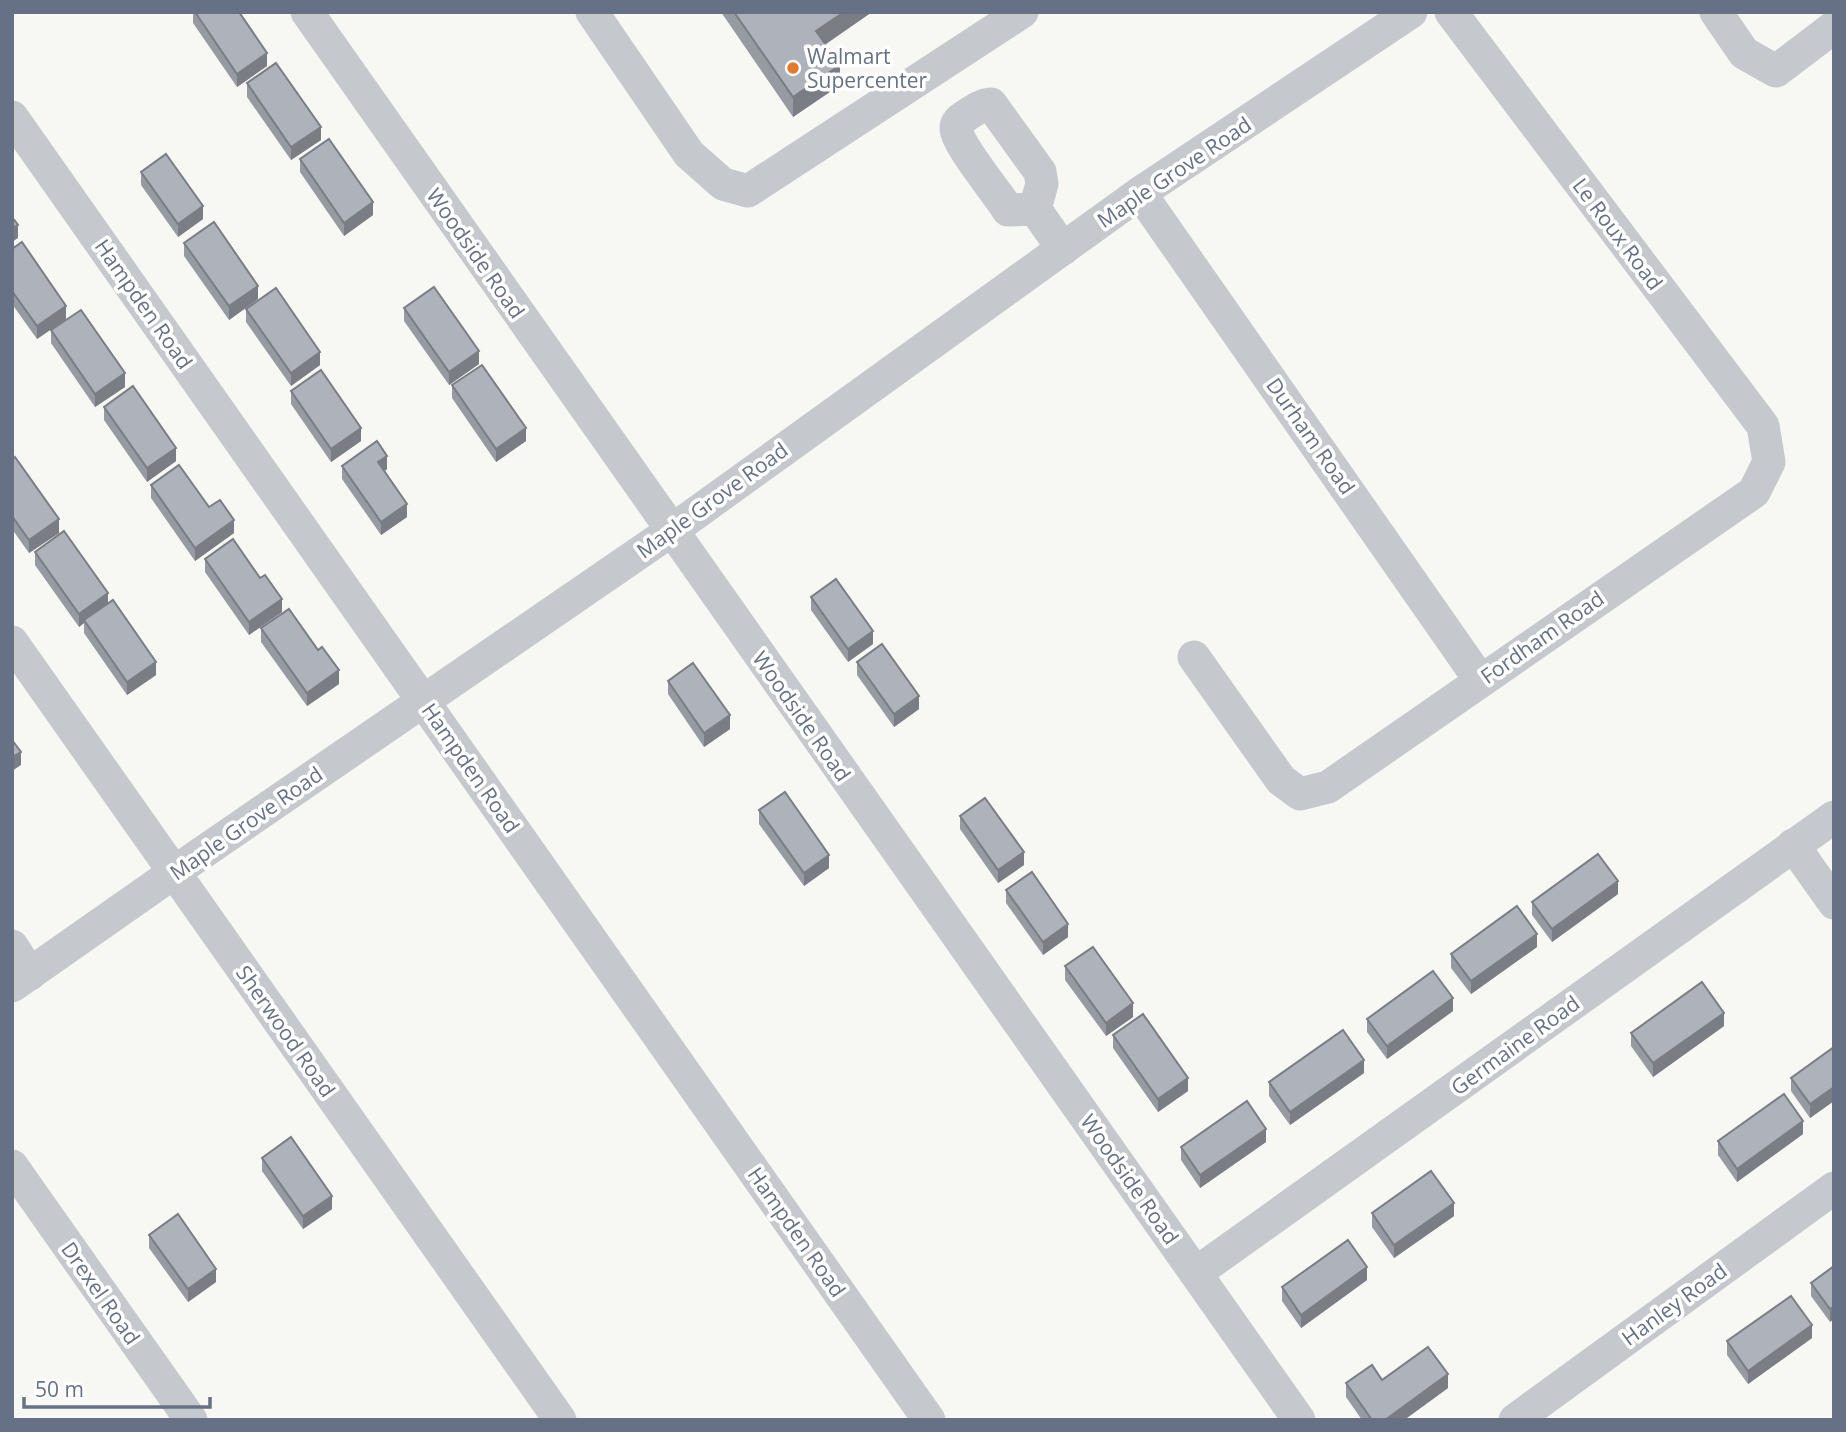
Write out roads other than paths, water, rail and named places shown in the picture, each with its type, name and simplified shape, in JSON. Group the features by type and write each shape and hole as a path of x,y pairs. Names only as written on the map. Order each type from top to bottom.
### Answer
{"street":[{"name":"Woodside Road","path":"307,12 1299,1420"},
{"path":"592,12 689,154 723,184 748,191 1022,12"},
{"name":"Maple Grove Road","path":"21,980 671,531 1140,193 1411,12"},
{"name":"Le Roux Road","path":"1451,12 1763,426 1769,462"},
{"path":"1716,12 1744,53 1776,71 1834,27"},
{"name":"Hampden Road","path":"12,117 929,1420"},
{"name":"Durham Road","path":"1140,193 1480,680"},
{"path":"1035,209 1063,249"},
{"name":"Fordham Road","path":"1194,657 1282,780 1300,793 1328,787 1754,492 1769,462"},
{"name":"Sherwood Road","path":"12,642 560,1420"},
{"name":"Germaine Road","path":"1196,1273 1834,817"},
{"path":"1793,845 1834,903"},
{"path":"12,946 21,980"},
{"name":"Drexel Road","path":"12,1166 191,1420"},
{"name":"Hanley Road","path":"1515,1420 1834,1188"}],"place":[{"name":"Walmart Supercenter","path":"793,68"}]}
